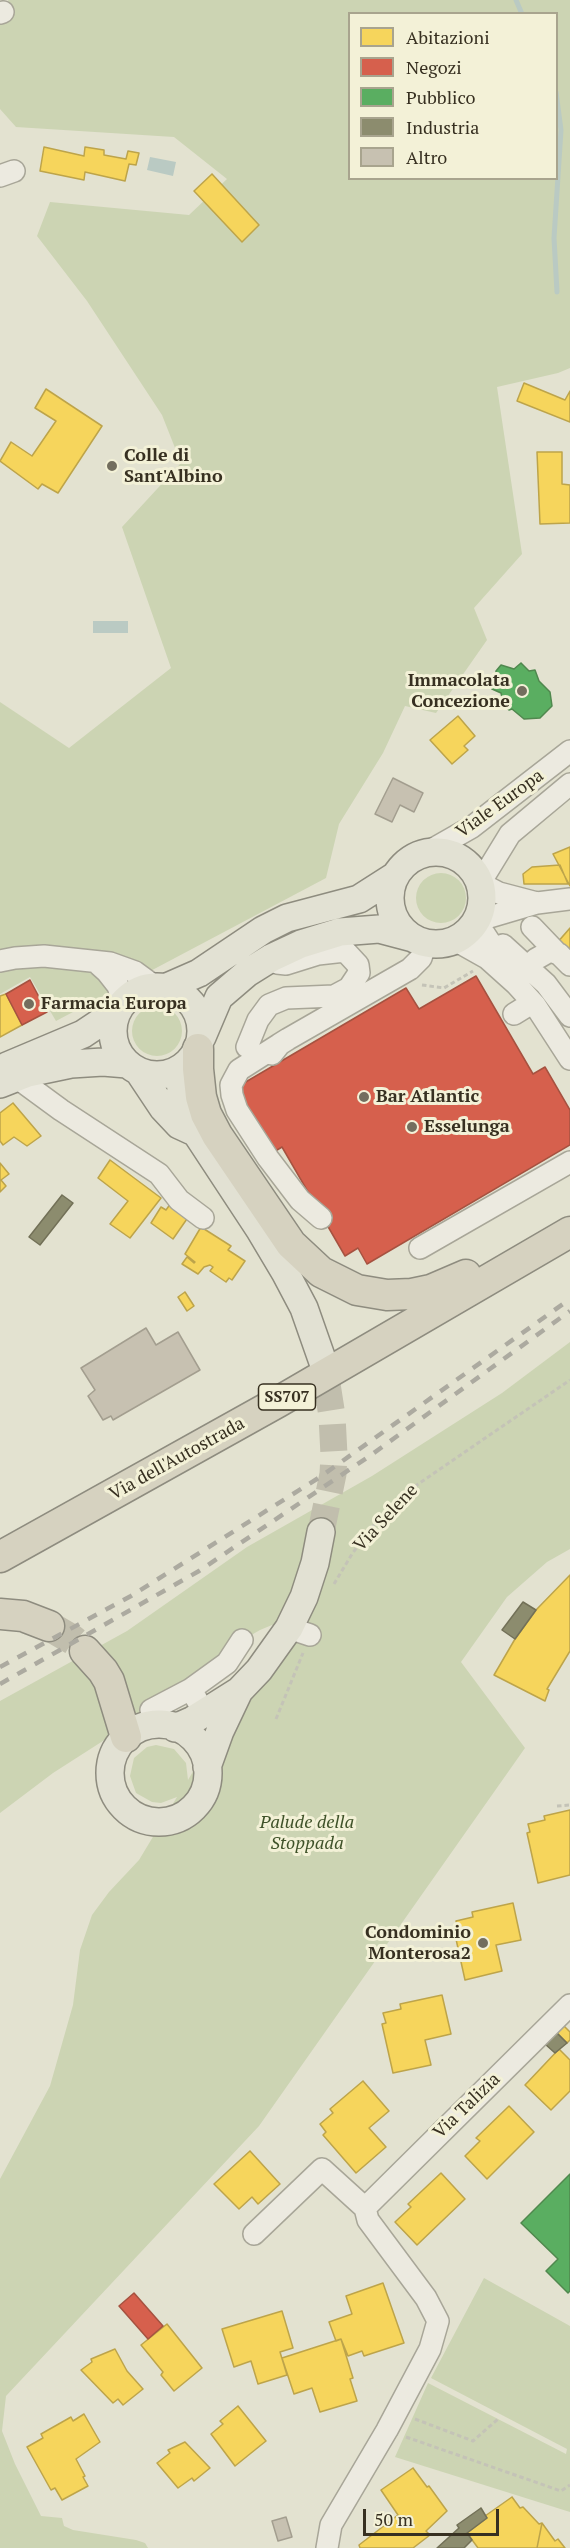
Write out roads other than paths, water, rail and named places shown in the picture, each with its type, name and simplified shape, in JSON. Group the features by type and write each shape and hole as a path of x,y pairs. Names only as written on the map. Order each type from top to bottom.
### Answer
{"highway":[{"path":"193,1052 198,1069 201,1097 206,1114 217,1135 291,1244 321,1272 339,1283 357,1290 387,1295 412,1294 430,1290 472,1272 570,1216"},
{"name":"Via dell'Autostrada","path":"0,1557 278,1402 570,1232"},
{"path":"0,1614 24,1616 49,1626"},
{"path":"85,1651 95,1660 109,1681 126,1737"}],"main road":[{"path":"428,852 441,852 459,858 474,871 480,883 481,909 476,921 464,935 455,940 441,944 420,941 379,929 340,932 301,944 272,957 247,973 219,997 193,1052 167,1075 153,1076 133,1068 86,1062 5,1076 82,1034 120,1007 132,993 161,987 199,973 263,930 287,918 359,899 395,876 414,857 428,852"},
{"path":"395,876 390,903 394,917 402,929 420,941"},
{"path":"161,987 180,992 190,1001 198,1012 201,1025 182,1105 194,1132 260,1230 285,1272 304,1308 324,1365"},
{"path":"120,1007 112,1026 113,1040 118,1053 179,1125 194,1132"},
{"path":"176,1728 239,1690 299,1632 304,1597 315,1563 321,1532"},
{"path":"207,1767 220,1731 239,1690"},
{"path":"153,1724 176,1728 195,1740 203,1752 207,1767 207,1782 202,1797 193,1809 180,1818 166,1822 150,1822 136,1817 124,1808 115,1796 110,1781 113,1755 126,1737 138,1728 153,1724"}],"street":[{"name":"Viale Europa","path":"428,852 472,827 570,751"},
{"name":"Viale Europa","path":"480,883 510,834 570,784"},
{"path":"480,883 499,893 537,903"},
{"path":"476,921 537,903 570,899"},
{"path":"476,921 490,930 501,944 522,976 535,1005 570,1059"},
{"path":"476,921 495,950 545,999 570,1035"},
{"path":"532,927 563,958"},
{"path":"455,940 522,976 546,984 560,985 570,992"},
{"path":"321,1218 308,1209 256,1139 233,1100 231,1088 235,1074 264,1048 410,969 421,958 420,941"},
{"path":"264,1048 261,1015 274,1002 296,997 334,996 349,988 359,973 358,965 345,951 318,954 286,964 277,963 272,957"},
{"path":"535,1005 510,1009 522,976 542,955 563,958"},
{"path":"0,961 44,956 110,963 130,970 161,987"},
{"path":"96,963 118,986 120,1007"},
{"path":"546,984 570,1016"},
{"path":"46,1068 43,1084 50,1102"},
{"path":"5,1076 50,1102 159,1174 179,1200 203,1218"},
{"path":"420,1248 570,1162"},
{"path":"151,1710 191,1689 227,1663 242,1640"},
{"path":"191,1689 204,1713"},
{"name":"Via Talizia","path":"365,2208 570,2005"},
{"path":"254,2234 322,2169 365,2208 368,2220 426,2298 438,2321 430,2349 392,2421 334,2518 327,2548"}],"waterway":[{"path":"516,0 521,12"},
{"path":"558,107 561,130 558,176"},
{"path":"557,292 554,238 558,180"}],"tunnel":[{"path":"321,1532 333,1474 334,1455 332,1416 324,1365"},
{"path":"49,1626 73,1640 85,1651"}],"railway":[{"path":"0,1667 131,1596 320,1477 570,1299"},
{"path":"0,1684 199,1571 371,1455 570,1311"}],"place":[{"name":"Colle di Sant'Albino","path":"112,466"},
{"name":"Immacolata Concezione","path":"522,691"},
{"name":"Farmacia Europa","path":"29,1004"},
{"name":"Bar Atlantic","path":"364,1097"},
{"name":"Esselunga","path":"412,1127"},
{"name":"Condominio Monterosa2","path":"483,1943"}],"park label":[{"name":"Palude della Stoppada","path":"307,1833"}]}
